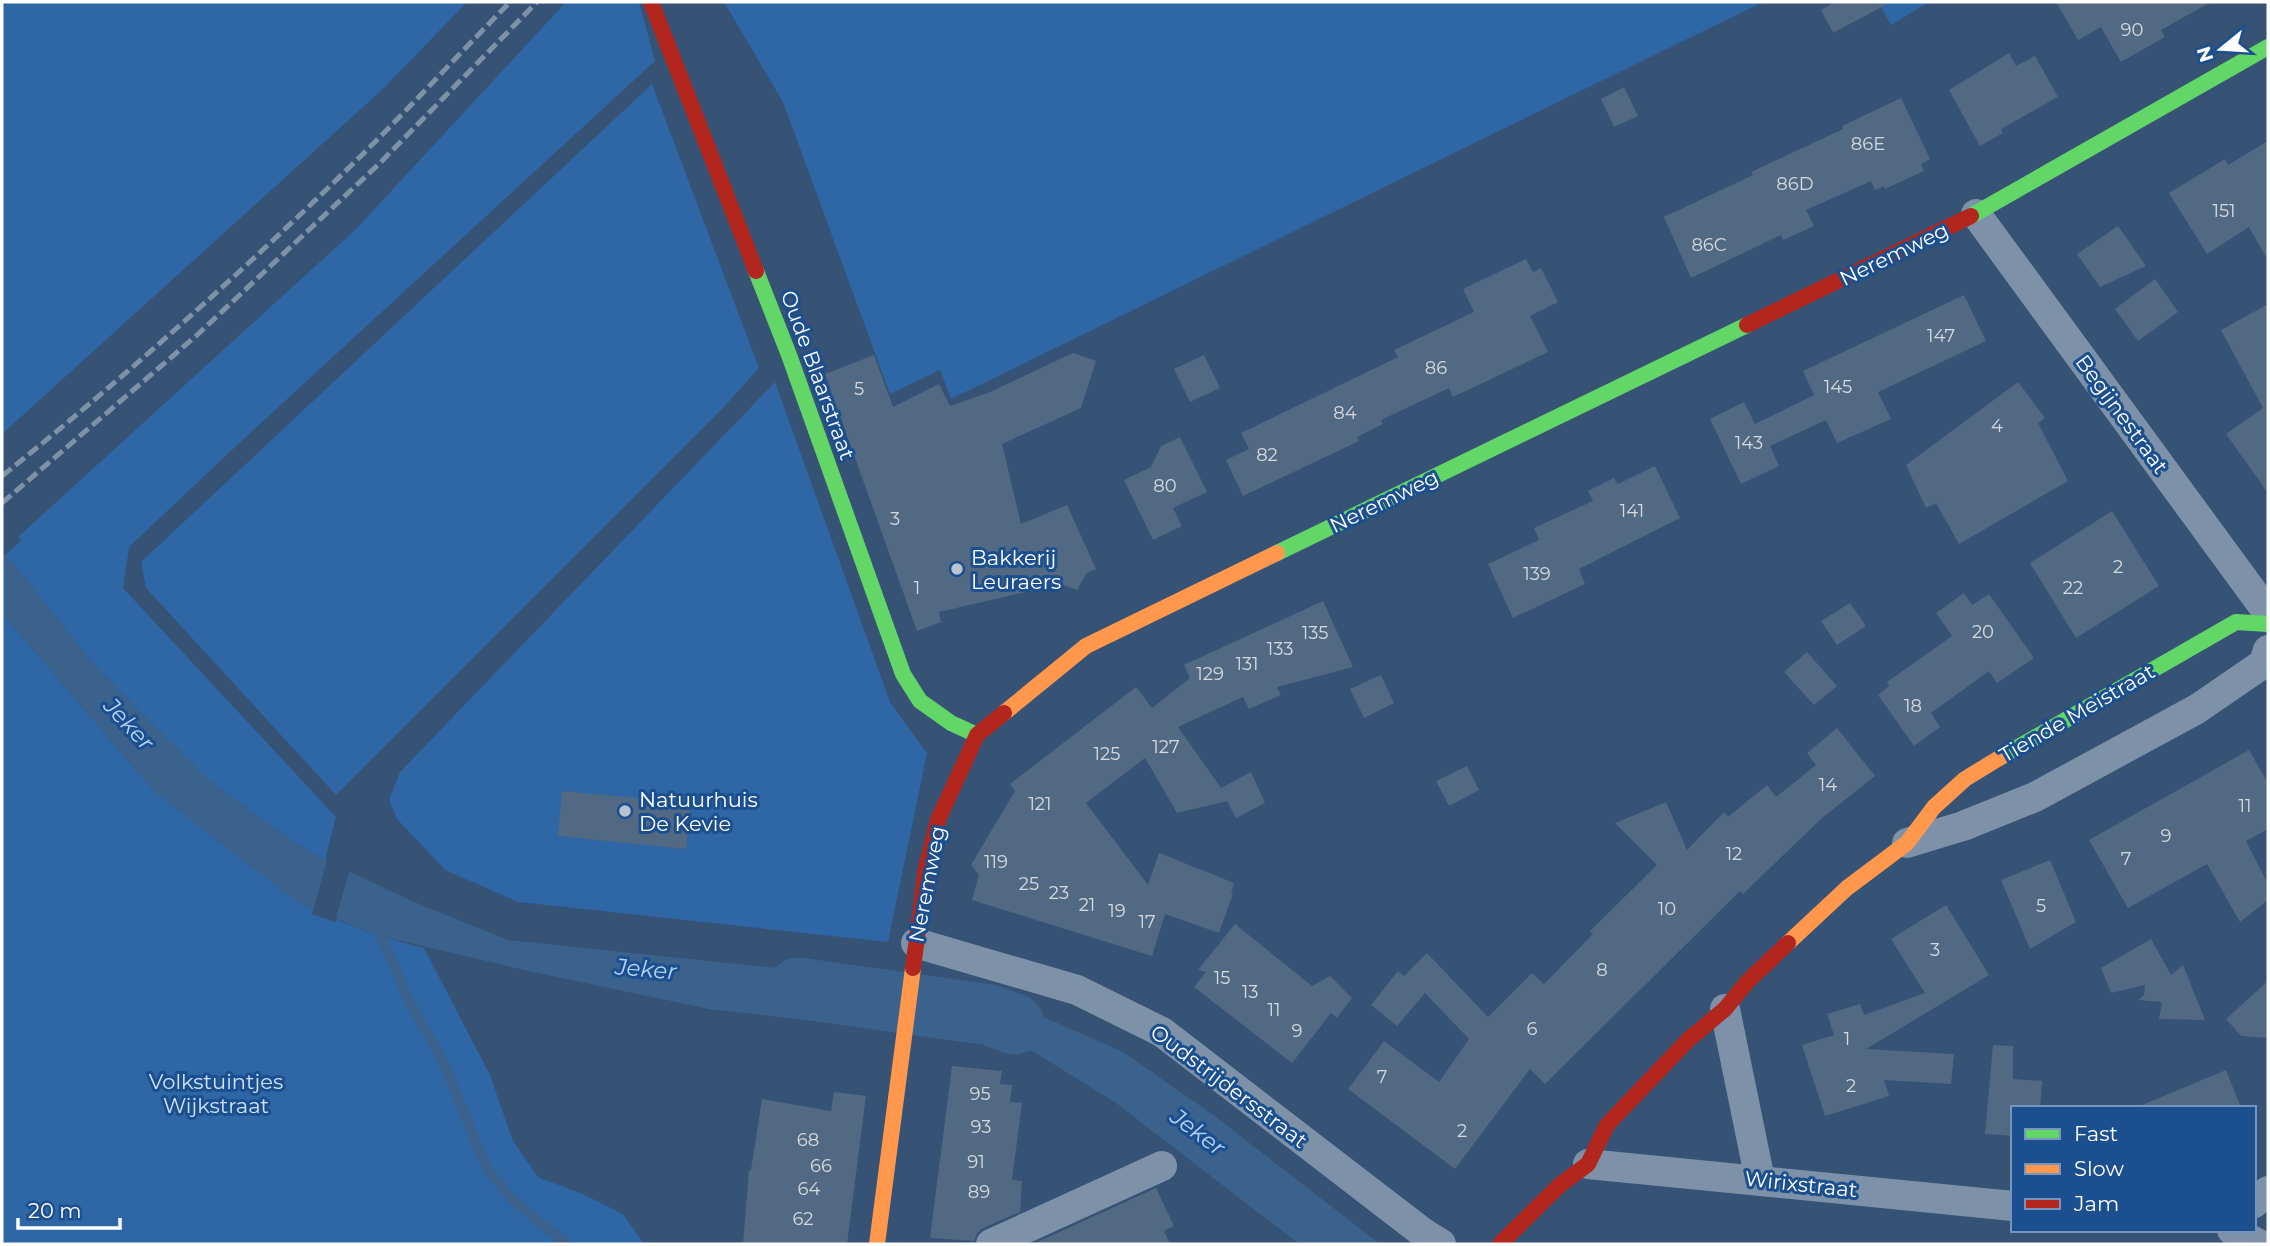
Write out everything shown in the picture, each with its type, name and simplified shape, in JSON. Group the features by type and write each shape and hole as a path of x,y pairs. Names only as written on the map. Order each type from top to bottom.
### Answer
{"street":[{"name":"Oude Blaarstraat","path":"651,2 785,343 903,674 920,701 951,723 978,735"},
{"name":"Neremweg","path":"877,1244 926,868 938,820 978,735 1086,646 1976,214 2268,47"},
{"name":"Begijnestraat","path":"1976,214 2268,613"},
{"name":"Tiende Meistraat","path":"1500,1244 1560,1185 1588,1164 1607,1125 1688,1040 1725,1009 1747,982 1847,888 1908,843 1934,807 1965,779 2236,622 2268,624"},
{"name":"Tiende Meistraat","path":"1908,843 1963,826 2035,797 2197,709 2264,663 2268,650"},
{"name":"Oudstrijdersstraat","path":"916,943 1077,989 1162,1032 1422,1233 1441,1244"},
{"path":"1725,1009 1760,1180"},
{"name":"Wirixstraat","path":"1588,1164 2011,1206"},
{"path":"991,1244 1162,1166"},
{"path":"2236,1232 2259,1244"}],"green space":[{"path":"2,2 467,2 383,89 2,434"},
{"path":"566,2 639,2 655,61 129,547 123,588 336,817 325,860 289,839 209,781 91,662 6,554 21,541 18,537 356,229"},
{"path":"724,2 1763,2 951,399 940,370 890,394 783,102"},
{"path":"1878,2 1929,2 1891,25"},
{"path":"652,84 759,368 723,408 336,795 146,588 141,562"},
{"path":"775,382 890,702 927,753 888,942 518,902 445,870 397,819 389,800 400,772"},
{"name":"Volkstuintjes Wijkstraat","path":"2,613 155,792 320,913 379,936 424,948 490,1075 513,1141 538,1177 585,1195 623,1214 644,1244 2,1244"}],"water":[{"path":"6,554 91,662 209,781 289,839 325,860 412,901 508,940 881,979 877,1028 709,1009 533,972 379,936 298,903 155,792 2,613 2,557"},
{"path":"937,978 1010,1002 1123,1052 1212,1114 1380,1244 1299,1244 1116,1103 1034,1052 932,1022"}],"pier":[{"path":"328,857 350,868 335,922 312,914"}],"building":[{"path":"1835,2 1891,2 1833,33 1821,10"},
{"path":"2056,2 2211,2 2161,30 2165,37 2121,62 2101,27 2078,40"},
{"path":"2009,53 2016,66 2035,56 2058,97 2001,129 2003,133 1980,146 1949,90"},
{"path":"1624,87 1638,116 1614,127 1601,99"},
{"path":"1901,98 1930,159 1921,164 1924,171 1885,189 1884,186 1875,190 1871,181 1806,210 1814,226 1783,240 1781,235 1691,278 1664,217 1753,175 1751,172 1843,129 1842,126"},
{"path":"2268,141 2268,260 2249,227 2207,254 2169,193 2225,159 2228,165"},
{"path":"2118,226 2146,266 2100,287 2077,254"},
{"path":"1526,259 1533,272 1541,268 1558,302 1530,316 1548,352 1453,397 1449,388 1381,420 1383,424 1357,437 1359,441 1243,496 1226,460 1249,449 1241,433 1398,357 1394,350 1474,312 1463,289"},
{"path":"2155,279 2178,312 2138,341 2115,309"},
{"path":"1964,295 1986,341 1878,392 1891,419 1837,443 1826,420 1770,446 1779,466 1741,484 1710,419 1744,402 1755,424 1814,395 1803,371"},
{"path":"2268,304 2268,493 2226,434 2263,408 2221,330"},
{"path":"1073,353 1096,361 1081,408 1002,444 1021,524 1067,505 1096,569 1087,573 1077,590 1061,584 939,612 941,622 917,631 825,374 874,355 893,407 939,384 950,406 990,392"},
{"path":"1204,355 1220,388 1190,402 1174,369"},
{"path":"2018,382 2045,418 2038,423 2068,481 1959,544 1936,503 1926,508 1906,465"},
{"path":"1180,437 1207,492 1173,508 1182,526 1153,540 1124,480 1151,467 1161,446"},
{"path":"1655,466 1680,518 1579,569 1585,584 1513,618 1488,564 1539,540 1534,528 1593,501 1588,491 1614,478 1618,484"},
{"path":"2112,511 2159,586 2076,638 2030,563"},
{"path":"1964,593 1972,605 1989,594 2034,658 1997,683 1989,671 1931,713 1940,727 1914,746 1878,695 1889,686 1887,682 1952,636 1936,613"},
{"path":"1323,601 1353,667 1277,687 1281,695 1249,709 1243,697 1178,727 1221,788 1251,772 1265,803 1236,818 1227,801 1177,813 1145,758 1086,803 1148,885 1159,853 1234,883 1219,933 1165,914 1152,956 972,900 979,875 971,865 1015,791 1010,784 1136,687 1152,708 1190,678 1184,665"},
{"path":"1850,603 1866,626 1837,645 1821,621"},
{"path":"1807,652 1837,686 1814,705 1784,672"},
{"path":"1381,675 1394,703 1364,718 1350,689"},
{"path":"1837,728 1875,776 1822,818 1743,894 1740,891 1545,1084 1530,1069 1455,1169 1348,1089 1384,1041 1439,1082 1469,1039 1425,993 1397,1026 1371,1005 1398,971 1404,976 1427,953 1488,1017 1532,973 1544,984 1593,934 1590,931 1657,865 1615,823 1666,802 1687,850 1724,812 1728,817 1767,785 1776,797 1816,765 1807,753"},
{"path":"2249,750 2268,783 2268,829 2246,841 2268,884 2268,900 2240,922 2207,864 2128,908 2089,840"},
{"path":"1467,766 1479,790 1449,806 1436,781"},
{"name":"Natuurhuis De Kevie","path":"562,791 691,803 686,849 558,836"},
{"path":"2050,860 2076,922 2030,949 2001,880"},
{"path":"1946,905 1989,975 1866,1049 1954,1054 1951,1084 1884,1080 1889,1096 1825,1116 1802,1045 1834,1035 1827,1014 1860,1004 1864,1015 1925,993 1891,939"},
{"path":"1235,924 1312,986 1330,976 1352,998 1337,1018 1331,1013 1292,1063 1194,987 1206,972 1198,970"},
{"path":"2151,939 2171,975 2183,965 2205,1020 2159,1019 2162,1002 2138,1000 2144,995 2145,985 2111,993 2101,968"},
{"path":"2268,981 2268,1038 2241,1036 2226,1019"},
{"path":"1993,1045 2013,1046 2013,1079 2042,1081 2040,1106 2011,1106 2011,1136 1985,1134"},
{"path":"952,1066 1002,1071 1000,1084 1012,1085 1010,1102 1022,1103 1012,1180 1022,1181 1020,1212 983,1228 974,1241 930,1238"},
{"path":"2226,1070 2240,1106 2139,1106"},
{"path":"834,1092 866,1096 847,1244 743,1244 749,1170 762,1099 831,1111"},
{"path":"1156,1188 1174,1226 1164,1231 1170,1244 1033,1244"}],"waterway":[{"path":"376,926 408,998 445,1066 486,1167 512,1200 567,1244"},
{"name":"Jeker","path":"798,988 990,1015 1014,1024"}],"railway":[{"path":"2,476 142,358 278,236 366,151 510,2"},
{"path":"2,503 196,336 380,163 537,2"}],"traffic: fast":[{"path":"1971,216 2268,47"},
{"path":"756,271 789,355 903,674 920,701 951,723 977,735"},
{"path":"1277,553 1747,325"},
{"path":"2001,757 2236,622 2268,624"}],"traffic: slow":[{"path":"1004,713 1086,646 1277,553"},
{"path":"1788,943 1847,888 1907,843 1934,807 1965,779 2001,757"},
{"path":"877,1244 913,968"}],"traffic: jam":[{"path":"651,2 756,271"},
{"path":"1747,325 1971,216"},
{"path":"913,968 926,868 938,820 977,735 1004,713"},
{"path":"1500,1244 1560,1185 1588,1164 1607,1125 1688,1040 1725,1009 1747,982 1788,943"}],"place":[{"name":"Bakkerij Leuraers","path":"957,569"},
{"name":"Natuurhuis De Kevie","path":"625,811"}]}
